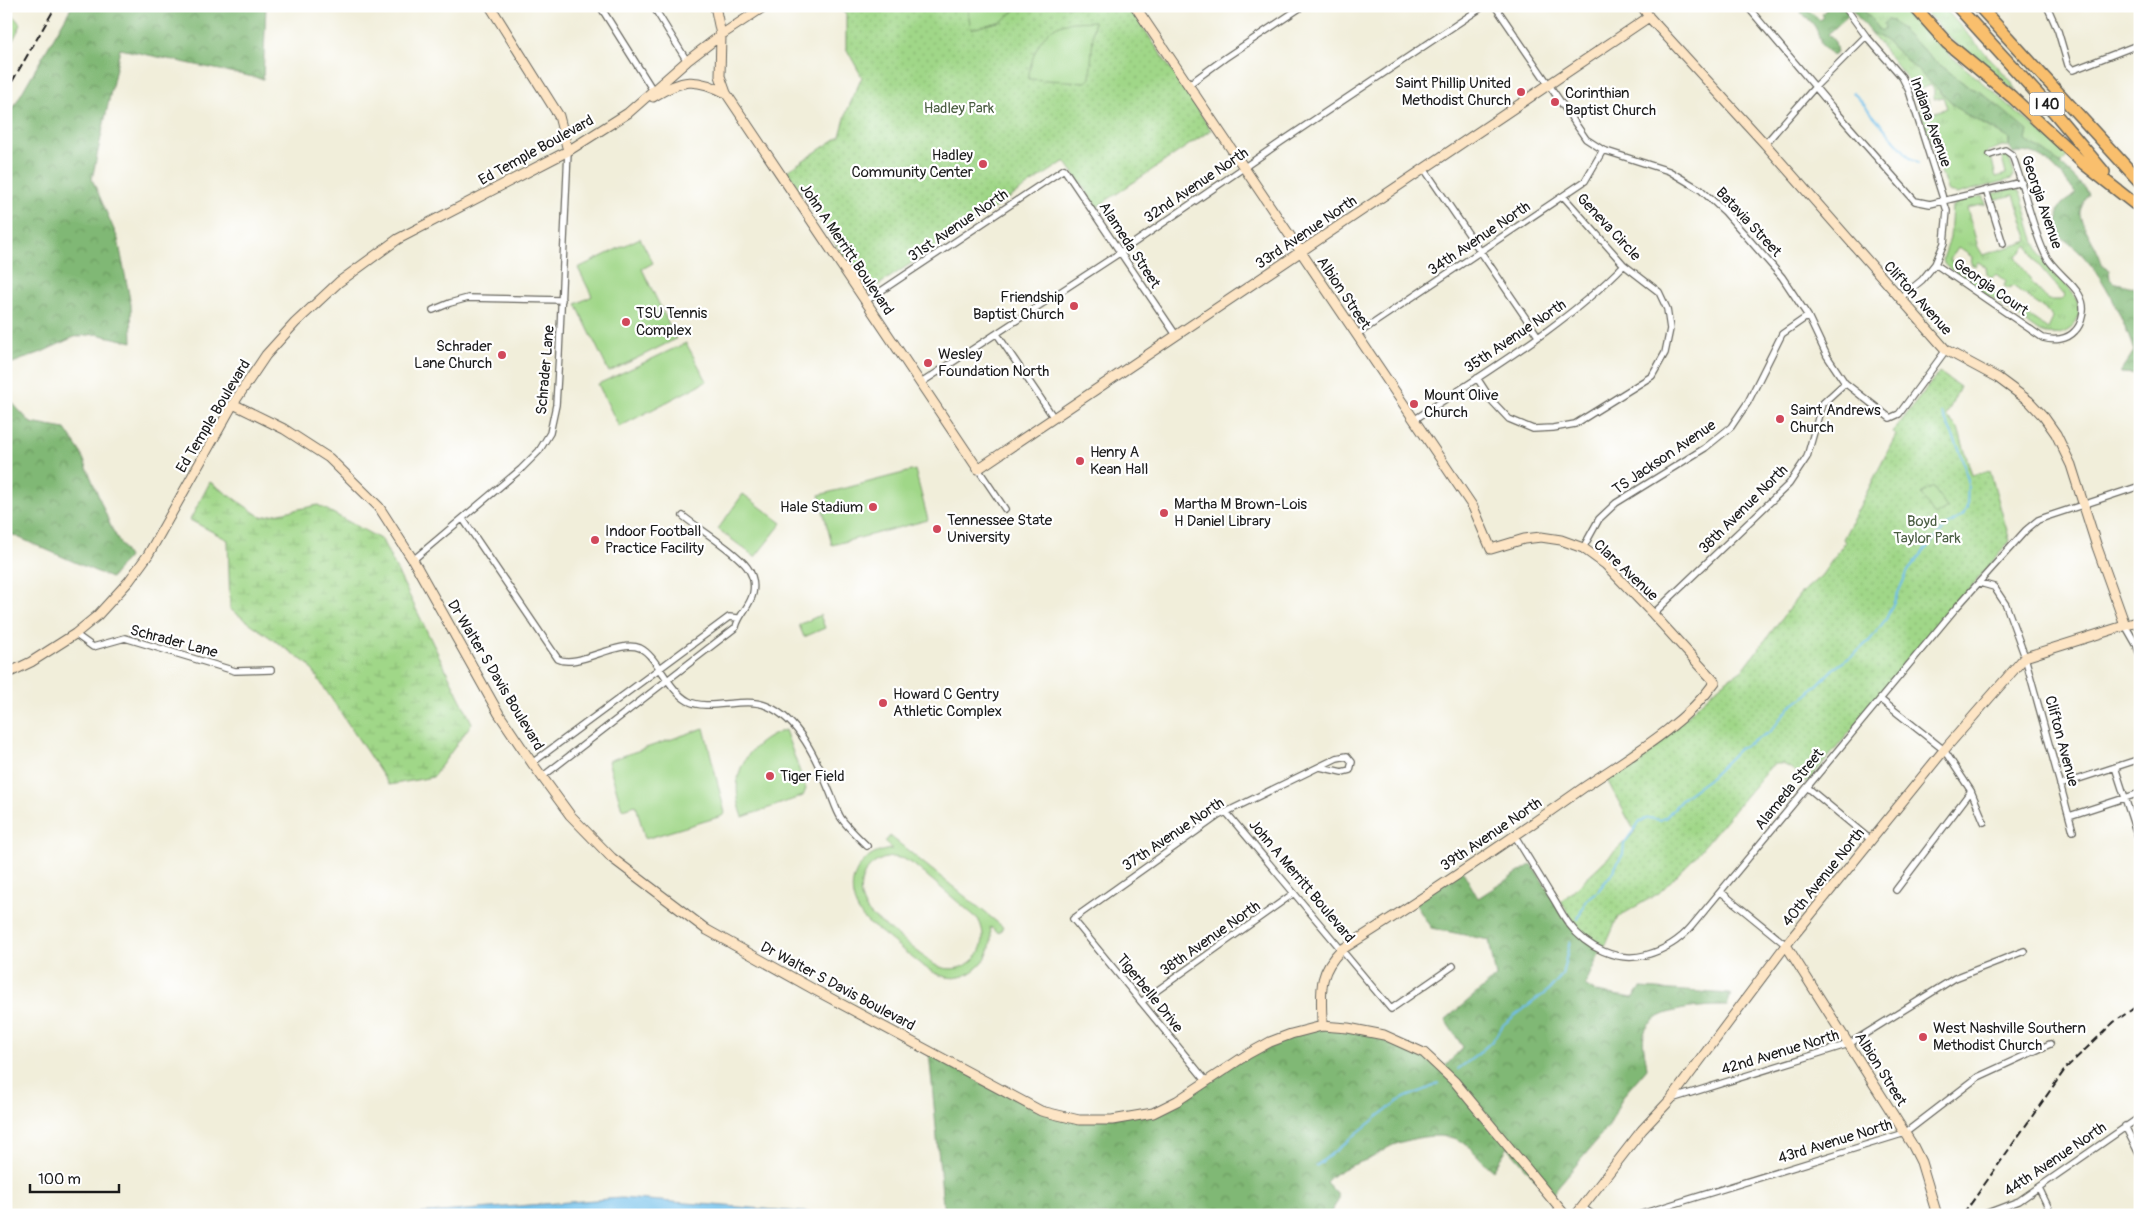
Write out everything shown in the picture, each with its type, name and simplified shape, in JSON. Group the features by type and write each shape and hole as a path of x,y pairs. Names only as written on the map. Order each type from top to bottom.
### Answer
{"highway":[{"path":"1914,6 1947,43 2012,97 2084,164 2137,207"},
{"name":"I 40","path":"1957,6 2053,111 2090,158 2137,207"},
{"name":"I 40","path":"1979,6 2140,182"},
{"path":"1985,6 2023,55"}],"street":[{"path":"490,6 559,116 568,151"},
{"path":"600,6 654,92"},
{"path":"653,6 687,62"},
{"name":"John A Merritt Boulevard","path":"715,6 722,35 720,76 726,92 978,469"},
{"name":"Ed Temple Boulevard","path":"6,674 31,662 75,634 97,616 130,581 148,555 233,404 266,355 295,323 359,266 419,227 568,151 628,113 687,62 722,35 766,6"},
{"name":"Albion Street","path":"1135,6 1473,507 1491,548"},
{"path":"1188,85 1224,58 1303,6"},
{"name":"32nd Avenue North","path":"920,383 1120,252 1484,6"},
{"name":"Batavia Street","path":"1495,6 1586,139 1603,150 1669,171 1701,190 1726,212 1782,278 1808,316 1827,356 1845,383 1890,418 1899,414 1946,350"},
{"name":"Clifton Avenue","path":"1642,6 1649,17 1946,350 1998,378 2029,401 2044,417 2056,434 2071,465 2125,625"},
{"path":"1748,6 1815,87 1911,198 1918,203 1928,205 2022,182"},
{"name":"Indiana Avenue","path":"1844,6 1866,36 1905,81 1922,128 1947,211 1946,232 1935,264"},
{"path":"2047,6 2058,31 2068,65 2073,70 2140,44"},
{"name":"33rd Avenue North","path":"978,469 1425,170 1649,17"},
{"path":"1764,144 1815,87 1866,36"},
{"path":"628,113 684,81 709,84 726,92"},
{"name":"34th Avenue North","path":"1356,335 1482,252 1584,181 1603,150"},
{"name":"Schrader Lane","path":"413,560 525,466 550,433 556,405 568,151"},
{"name":"Georgia Avenue","path":"1990,155 2003,151 2009,151 2012,155 2046,256 2082,299 2083,314 2077,329"},
{"name":"31st Avenue North","path":"866,301 1064,168"},
{"name":"Alameda Street","path":"1064,168 1176,335"},
{"path":"1425,170 1538,336"},
{"path":"1986,190 2003,244"},
{"name":"Geneva Circle","path":"1477,378 1492,401 1509,419 1533,428 1575,424 1652,376 1665,353 1670,329 1667,309 1659,292 1624,265 1563,196"},
{"name":"Georgia Court","path":"1900,298 1922,280 1935,264 2043,338 2060,339 2077,329"},
{"name":"35th Avenue North","path":"1414,420 1576,310 1601,289 1624,265"},
{"path":"433,310 468,298 562,300"},
{"name":"TS Jackson Avenue","path":"1583,548 1599,519 1616,503 1705,448 1730,427 1748,402 1782,334 1808,316"},
{"path":"997,334 1054,418"},
{"name":"38th Avenue North","path":"1653,614 1789,484 1807,457 1822,404 1845,383"},
{"name":"Dr Walter S Davis Boulevard","path":"233,404 284,429 329,458 379,507 413,560 499,714 570,815 612,858 707,930 815,990 1041,1110 1079,1120 1112,1120 1153,1112 1177,1101 1248,1054 1270,1042 1291,1034 1322,1026 1348,1028 1384,1035 1424,1053 1456,1082 1565,1215"},
{"path":"978,469 1005,509"},
{"path":"2083,504 2140,486"},
{"name":"Alameda Street","path":"1515,836 1569,924 1588,943 1614,955 1640,956 1666,948 1686,932 1721,892 1955,608 2014,542 2038,520 2083,504"},
{"path":"542,777 736,627 738,618 746,610 753,595 754,586 750,573 742,562 682,516"},
{"path":"463,519 558,660 568,662 633,647 642,650 679,694 690,702 700,704 752,703 767,706 782,716 812,751 841,817 867,846"},
{"name":"Clare Avenue","path":"1491,548 1538,537 1554,539 1583,548 1605,564 1715,682"},
{"name":"Clifton Avenue","path":"1980,582 1991,585 1999,591 2006,604 2025,657 2073,831"},
{"path":"532,763 728,617 738,618"},
{"path":"2025,657 2140,621"},
{"path":"2125,625 2137,646 2140,656"},
{"name":"Schrader Lane","path":"75,634 93,647 125,638 235,672 270,670"},
{"name":"40th Avenue North","path":"1579,1211 1642,1130 1671,1099 1786,945 1944,750 2025,657"},
{"name":"39th Avenue North","path":"1322,1026 1322,978 1329,963 1341,950 1515,836 1648,745 1700,700 1715,682"},
{"path":"1881,700 1944,750 1971,792 1984,822"},
{"name":"37th Avenue North","path":"1073,919 1226,812 1320,767 1345,756 1352,763 1350,770 1344,772 1320,767"},
{"path":"2060,785 2140,760"},
{"path":"2115,767 2140,844"},
{"path":"1807,787 1871,840"},
{"path":"1896,890 1971,792"},
{"path":"2069,816 2140,793"},
{"name":"John A Merritt Boulevard","path":"1226,812 1391,1008 1454,966"},
{"path":"1721,892 1786,945"},
{"name":"38th Avenue North","path":"1141,1002 1294,893"},
{"name":"Tigerbelle Drive","path":"1073,919 1207,1082"},
{"name":"Albion Street","path":"1786,945 1905,1133 1921,1162 1937,1215"},
{"name":"42nd Avenue North","path":"1671,1099 1849,1044 1955,978 2024,951"},
{"name":"43rd Avenue North","path":"1638,1215 1905,1133 1978,1077 2050,1044"},
{"name":"44th Avenue North","path":"1982,1215 2019,1201 2140,1117"},
{"path":"2125,1126 2140,1156"},
{"path":"2039,1188 2052,1215"},
{"path":"1579,1211 1593,1215"}],"green space":[{"path":"72,6 266,6 263,79 120,49 92,179 118,239 131,305 132,342 96,334 74,337 10,364 6,368 6,120"},
{"name":"Hadley Park","path":"840,6 1129,6 1211,130 1097,207 1065,161 868,292 787,171 840,136 847,111 862,77 846,48 846,15"},
{"path":"967,6 1020,6 1002,21 971,29"},
{"path":"1804,6 1820,20 1824,17 1822,15 1828,6 1838,6 1840,9 1844,6 1850,14 1828,34 1835,42 1837,52 1834,55 1824,48 1813,24 1801,13"},
{"path":"1849,6 1861,6 1881,31 1885,28 1884,23 1887,20 1893,21 1935,61 1970,88 1981,92 2028,131 2026,140 2033,146 2046,152 2074,177 2089,194 2081,207 2080,216 2098,253 2102,266 2109,270 2110,279 2113,282 2133,287 2140,300 2140,374 2120,373 2134,351 2122,319 2096,272 2073,246 2059,236 2058,209 2076,194 2064,178 2042,158 2023,152 2013,153 2009,147 2009,139 1962,112 1885,40 1869,31"},
{"path":"1861,6 1903,6 1918,25 1951,56 2068,155 2061,164 2046,152 2030,144 2026,140 2027,135 1981,92 1970,88 1935,61 1893,21 1887,20 1884,23 1885,28 1881,32"},
{"path":"1920,6 1942,6 2011,81 2016,92 1951,39"},
{"path":"6,7 21,25 6,53"},
{"path":"1094,21 1090,78 1086,82 1028,79 1038,45 1049,31 1066,23"},
{"path":"1869,31 1885,40 1962,112 2009,139 2009,147 2002,146 1987,152 1992,160 1996,177 2006,174 2001,155 2005,153 2008,155 2014,173 2012,179 1957,194 1948,192 1916,99 1922,96 1928,99 1932,113 1947,108 1943,97 1934,99 1934,90 1931,85 1913,92 1906,77"},
{"path":"2017,189 2021,194 2032,234 2041,256 2049,268 2070,289 2077,301 2078,318 2069,330 2054,335 2038,331 1944,264 1943,259 1950,238 1952,206 1958,202 1983,196 1986,204 1967,208 1978,247 1983,255 2029,241 2014,195 1992,200 1991,194","holes":["2028,245 2036,262 2065,296 2061,300 2048,300 2033,284 2016,257","1958,247 1972,257 1971,264 1975,266 1978,262 1986,267 1987,274 1991,277 1997,274 2006,281 2004,286 2009,289 2013,286 2051,314 2053,318 2048,329 1950,260"]},
{"name":"TSU Tennis Complex","path":"640,238 653,263 642,269 676,339 609,372 576,304 592,296 578,268"},
{"path":"686,343 707,381 619,427 598,384"},
{"name":"Boyd - Taylor Park","path":"1939,372 1960,387 1946,416 1958,428 1972,475 1990,471 2010,541 1807,783 1786,765 1776,764 1771,766 1693,859 1659,893 1618,917 1605,947 1597,943 1579,928 1561,902 1635,832 1606,778 1659,741 1720,685 1744,668 1800,594 1821,576 1845,542 1843,539 1896,435 1893,432"},
{"path":"6,396 31,423 65,429 81,453 111,527 128,557 111,578 6,532"},
{"name":"Hale Stadium","path":"915,470 928,520 832,545 819,495"},
{"path":"210,482 261,517 318,505 382,540 472,723 433,777 389,785 309,665 230,609 228,540 190,520"},
{"path":"1933,487 1947,508 1935,516 1921,494"},
{"path":"743,494 782,523 755,557 718,529"},
{"path":"820,615 825,628 804,637 799,625"},
{"path":"704,728 725,813 722,816 645,839 636,805 622,809 608,761"},
{"name":"Tiger Field","path":"785,730 806,789 803,796 743,817 737,788 743,763 759,744"},
{"path":"890,836 1003,927 999,933 990,927 991,943 986,958 969,974 949,977 930,971 867,922 858,911 852,887 854,876 868,858 879,852 893,849 885,842","holes":["894,857 904,859 913,864 978,919 983,941 980,950 967,965 946,969 935,965 872,916 865,907 861,898 860,888 867,870 883,859"]},
{"path":"1532,864 1569,924 1601,950 1585,985 1596,992 1633,998 1641,988 1731,994 1727,1006 1683,1009 1661,1016 1652,1022 1646,1029 1643,1038 1647,1068 1623,1096 1609,1126 1550,1196 1508,1147 1493,1170 1465,1143 1454,1138 1431,1136 1416,1138 1393,1145 1373,1157 1336,1173 1326,1182 1338,1195 1338,1201 1329,1215 944,1215 929,1051 1041,1111 1079,1120 1153,1113 1248,1054 1322,1026 1384,1035 1424,1053 1442,1070 1463,1047 1445,1020 1496,977 1489,940 1431,928 1414,902 1462,870 1478,898"}],"water":[{"path":"621,1198 842,1215 401,1215"}],"waterway":[{"path":"1853,92 1911,159 1918,163"},
{"path":"1578,919 1586,900 1597,892 1610,876 1623,854 1624,844 1640,821 1649,818 1660,820 1666,817 1685,796 1710,778 1739,749 1770,732 1790,707 1808,694 1833,669 1856,653 1870,640 1886,619 1908,571 1933,540 1948,525 1963,515 1967,507 1968,480 1960,451 1942,413"},
{"path":"1458,1069 1492,1041 1504,1024 1549,990 1562,975 1570,941"},
{"path":"1316,1166 1399,1101 1438,1083"}],"railway":[{"path":"6,92 56,6"},
{"path":"1963,1215 2066,1068 2114,1022 2140,1004"}],"place":[{"name":"Saint Phillip United Methodist Church","path":"1521,92"},
{"name":"Corinthian Baptist Church","path":"1555,102"},
{"name":"Hadley Community Center","path":"983,164"},
{"name":"Friendship Baptist Church","path":"1074,306"},
{"name":"TSU Tennis Complex","path":"626,322"},
{"name":"Schrader Lane Church","path":"502,355"},
{"name":"Wesley Foundation North","path":"928,363"},
{"name":"Mount Olive Church","path":"1414,404"},
{"name":"Saint Andrews Church","path":"1780,419"},
{"name":"Henry A Kean Hall","path":"1080,461"},
{"name":"Hale Stadium","path":"873,507"},
{"name":"Martha M Brown-Lois H Daniel Library","path":"1164,513"},
{"name":"Tennessee State University","path":"937,529"},
{"name":"Indoor Football Practice Facility","path":"595,540"},
{"name":"Howard C Gentry Athletic Complex","path":"883,703"},
{"name":"Tiger Field","path":"770,776"},
{"name":"West Nashville Southern Methodist Church","path":"1923,1037"}]}
